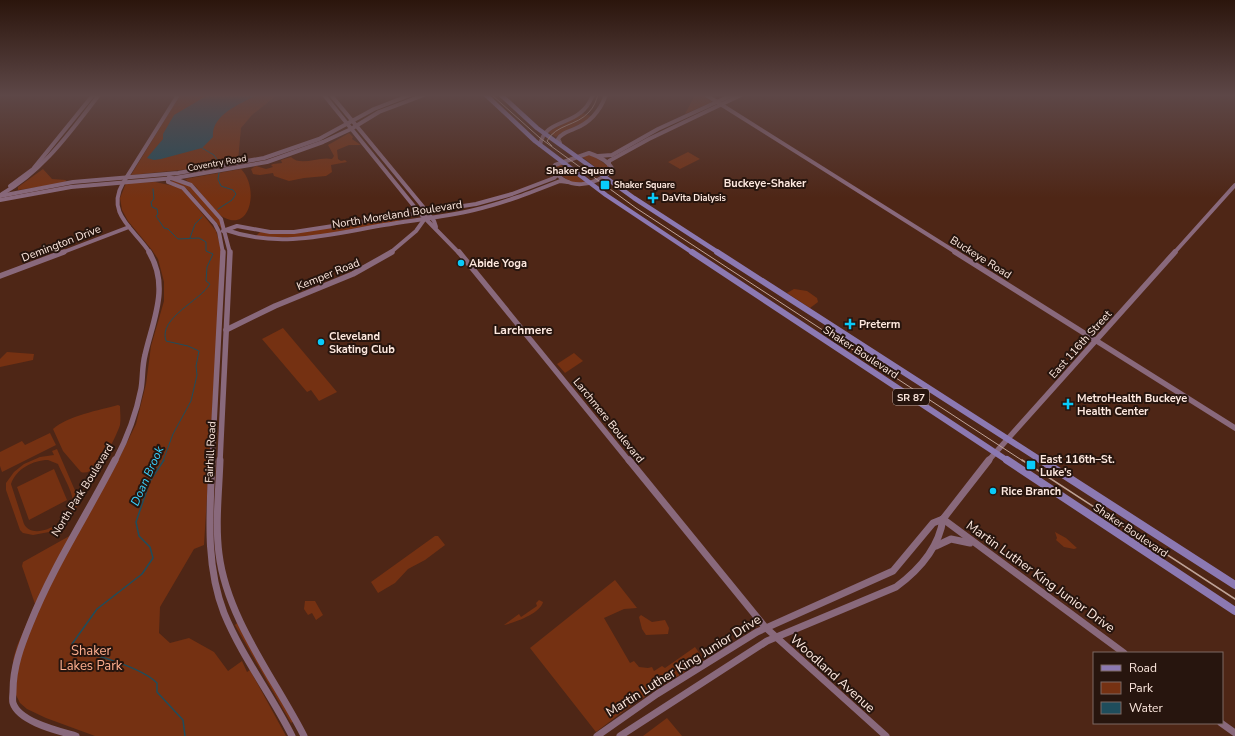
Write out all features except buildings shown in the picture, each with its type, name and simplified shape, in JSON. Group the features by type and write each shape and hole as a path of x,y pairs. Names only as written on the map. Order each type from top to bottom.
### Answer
{"main road":[{"path":"0,191 33,169 65,129"},
{"path":"0,195 15,187 41,168 72,129"},
{"name":"North Park Boulevard","path":"76,736 35,721 20,712 9,696 7,671 19,630 43,577 67,535 109,472 134,419 140,396 145,356 160,302 161,288 158,272 152,256 121,217 116,202 122,183 156,129"},
{"name":"Coventry Road","path":"0,195 73,182 126,177 175,178 212,173 295,148 326,136 338,129"},
{"name":"Coventry Road","path":"0,200 71,187 169,177 287,156 350,129"},
{"name":"Larchmere Boulevard","path":"351,129 425,219 436,227 458,250 766,628"},
{"name":"Larchmere Boulevard","path":"360,129 432,218 436,227"},
{"name":"Shaker Boulevard","path":"523,129 562,162 638,217 997,451 1235,611"},
{"name":"Shaker Boulevard","path":"541,129 656,212 1007,441 1235,585"},
{"path":"540,145 540,138 544,132 549,129"},
{"path":"560,144 558,139 562,134 574,129"},
{"path":"597,156 613,170 604,176 579,186 568,182 555,172 554,166 562,162 589,153 603,157 612,154 660,129"},
{"path":"609,165 609,161 668,129"},
{"name":"Buckeye Road","path":"761,129 1235,428"},
{"name":"North Moreland Boulevard","path":"226,230 233,227 258,231 294,232 476,204 508,196 555,177 557,174 555,172"},
{"name":"Fairhill Road","path":"169,177 168,182 180,186 187,191 219,232 223,253 220,333 221,377 217,524 218,555 222,573 237,617 304,736"},
{"name":"Fairhill Road","path":"175,178 194,187 221,219 226,230 231,260 227,329 221,377 209,528 209,543 213,577 229,624 290,733"},
{"name":"North Moreland Boulevard","path":"226,230 233,234 266,239 294,239 432,218 485,208 520,197 560,181 568,182"},
{"name":"East 116th Street","path":"943,519 997,451 1235,185"},
{"path":"15,187 16,191 21,192"},
{"name":"Kemper Road","path":"220,333 271,308 342,281 367,269 398,247 417,229 425,219 427,212"},
{"name":"Demington Drive","path":"0,276 129,227"},
{"path":"219,232 226,230"},
{"path":"252,237 258,231"},
{"path":"221,306 228,304"},
{"name":"Martin Luther King Junior Drive","path":"597,736 616,721 657,694 766,628 885,576 893,571 932,523 943,519"},
{"name":"Martin Luther King Junior Drive","path":"943,519 1123,652"},
{"name":"Martin Luther King Junior Drive","path":"620,736 744,655 775,638 893,589 906,580 934,548 943,530 943,519"},
{"path":"934,548 951,538 977,545"},
{"path":"213,577 222,573"},
{"name":"Woodland Avenue","path":"766,628 775,638 886,736"},
{"path":"290,733 298,723"},
{"path":"1222,724 1235,733"}],"green space":[{"path":"159,129 241,129 238,161 200,168 131,175"},
{"path":"553,129 569,129 556,137 548,132"},
{"path":"349,133 353,137 352,139 361,145 349,145 337,150 338,159 341,161 345,160 347,162 331,165 332,172 326,176 289,181 274,176 273,173 260,175 253,174 251,169 256,166 266,169 273,167 271,165 282,163 281,160 291,157 300,161 327,158 332,159 334,156 328,145"},
{"path":"688,152 700,159 680,169 668,162"},
{"name":"Shaker Square","path":"586,154 595,157 609,167 610,171 605,174 581,156"},
{"name":"Shaker Square","path":"560,164 585,182 571,183 555,170 555,167"},
{"path":"43,169 52,179 66,180 65,183 18,190 18,187"},
{"path":"241,169 247,177 250,186 250,205 246,213 241,218 234,220 225,218 217,213 195,186 185,179"},
{"path":"174,180 188,184 220,219 222,229 187,189 171,182"},
{"name":"Shaker Lakes Park","path":"155,182 179,187 186,193 216,231 222,252 204,545 194,549 160,607 159,633 170,643 189,638 214,652 228,671 242,661 247,672 250,670 286,736 95,736 46,718 27,709 20,703 13,689 13,660 17,646 35,604 22,566 23,562 73,534 113,471 136,424 146,384 151,346 164,301 164,282 158,259 128,221 122,210 120,198 126,183"},
{"path":"397,218 399,219 398,222 327,234 291,237 256,236 260,232 271,233"},
{"path":"794,289 807,291 817,298 818,302 810,308 787,293"},
{"path":"283,328 337,392 319,401 311,390 307,392 262,339"},
{"path":"7,352 34,354 33,360 0,367 0,359"},
{"path":"574,353 583,361 565,373 557,364"},
{"path":"118,405 120,406 120,425 110,447 93,469 87,472 81,472 63,451 53,429 59,424 75,417"},
{"path":"50,433 56,445 2,472 0,466 0,452 22,441 25,445"},
{"path":"57,449 80,502 67,521 49,532 33,535 23,533 20,530 6,490 6,483 14,472 24,464 40,457 54,455 52,451","holes":["42,460 48,460 58,464 73,498 72,509 61,522 53,527 36,531 29,529 24,524 11,484 13,479 26,466"]},
{"path":"54,469 67,500 29,520 17,487"},
{"path":"1055,532 1066,538 1077,548 1074,549 1064,547 1056,540 1057,538"},
{"path":"435,536 438,536 445,545 425,560 408,569 395,583 378,593 371,582"},
{"path":"615,580 637,608 624,609 604,618 630,663 634,661 639,667 652,667 654,671 662,666 665,668 695,647 704,660 633,704 596,732 530,648"},
{"path":"539,600 543,602 541,606 532,614 504,625 519,614 521,617 537,606 536,603"},
{"path":"305,601 315,601 323,615 316,620 312,613 308,615 304,609"},
{"path":"641,615 652,622 665,620 669,628 668,634 646,635 642,629 639,617"},
{"path":"237,623 294,721 291,723 235,625"},
{"path":"667,718 682,736 643,736"}],"water":[{"path":"166,129 214,129 213,137 202,148 161,159 154,160 147,158 163,139 163,134"}],"waterway":[{"name":"Doan Brook","path":"202,148 214,155 220,164"},
{"name":"Doan Brook","path":"218,209 232,200 236,194 233,190 221,186 218,179 219,173"},
{"name":"Doan Brook","path":"153,189 154,199 151,202 152,207 157,209 158,214 156,216 164,228 168,229 178,239 199,238 206,242 206,251 213,254 207,267 206,281 210,284 198,297 174,317 168,325 165,333 166,341 188,346 199,351 196,366 197,375 191,401 173,434 163,461"},
{"name":"Doan Brook","path":"190,238 195,224 202,217"},
{"name":"Doan Brook","path":"164,460 150,481 136,522 139,536 150,547 153,558 142,574 97,609 72,644 77,651 131,667 150,677 157,683 157,692 183,720 185,736"}],"tram line":[{"path":"530,129 636,208 1023,461"},
{"path":"552,146 547,141 551,135 559,129"},
{"path":"1022,460 1235,599"}],"place":[{"name":"Shaker Square","path":"605,185"},
{"name":"DaVita Dialysis","path":"653,198"},
{"name":"Abide Yoga","path":"461,263"},
{"name":"Preterm","path":"850,324"},
{"name":"Cleveland Skating Club","path":"321,342"},
{"name":"MetroHealth Buckeye Health Center","path":"1068,404"},
{"name":"East 116th–St. Luke’s","path":"1031,465"},
{"name":"Rice Branch","path":"993,491"}],"district":[{"name":"Shaker Square","path":"580,170"},
{"name":"Buckeye-Shaker","path":"765,183"},
{"name":"Larchmere","path":"523,330"}]}
